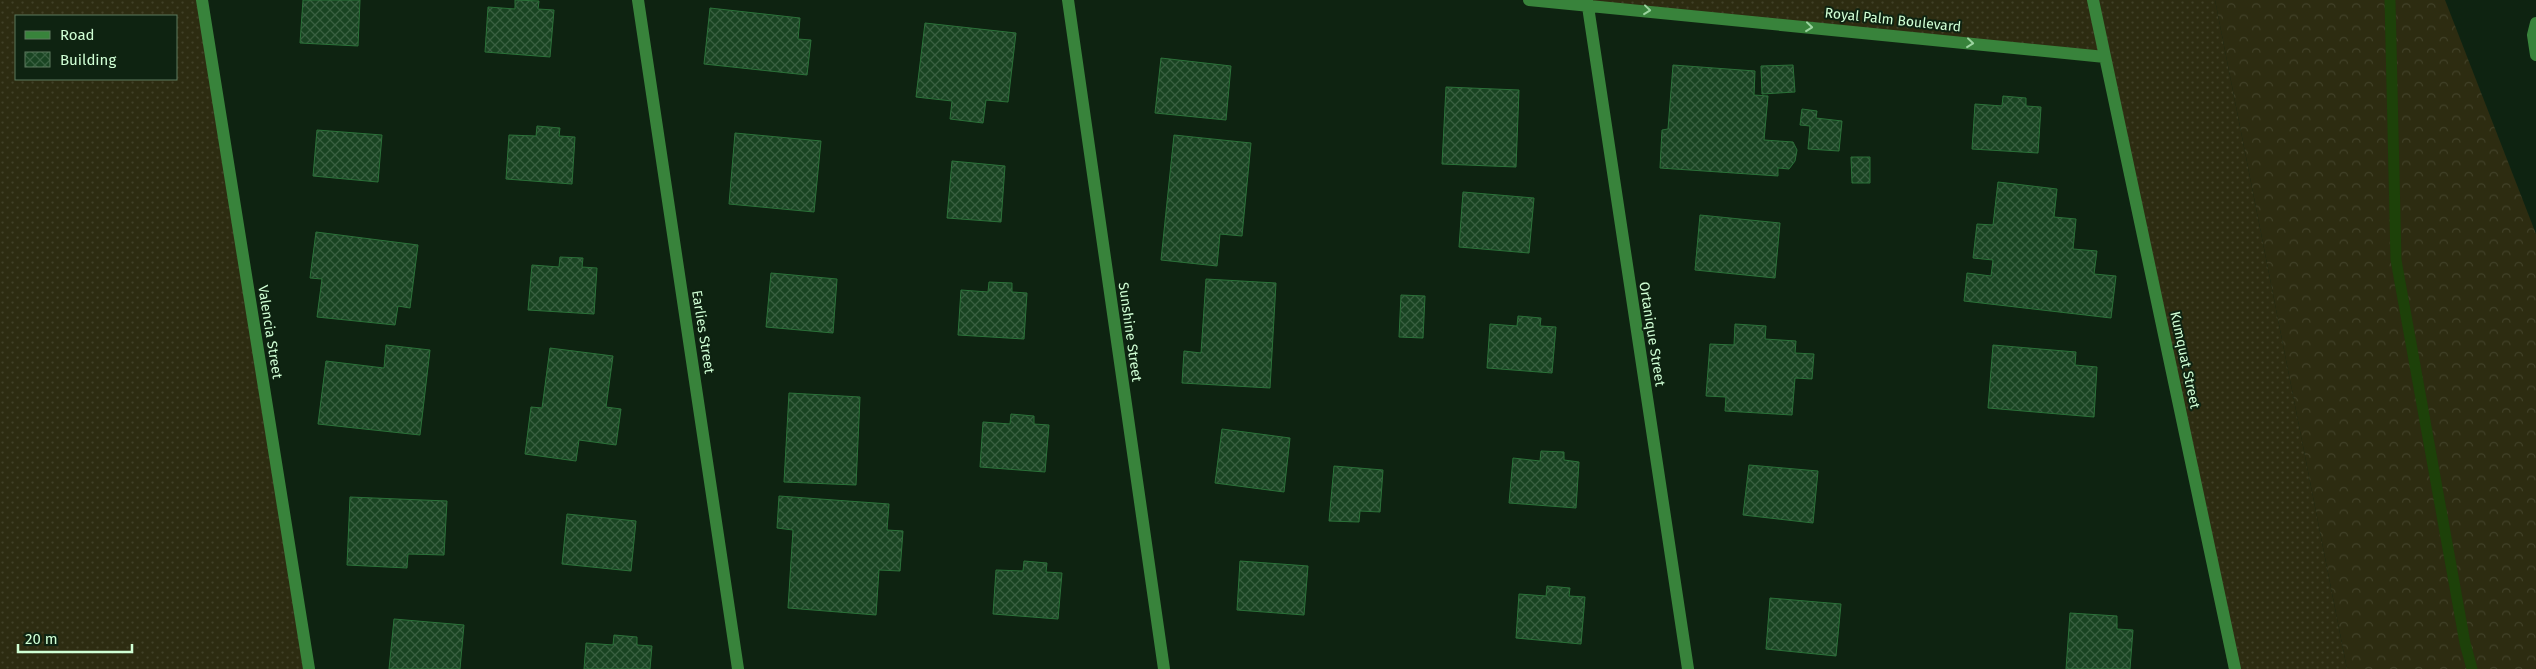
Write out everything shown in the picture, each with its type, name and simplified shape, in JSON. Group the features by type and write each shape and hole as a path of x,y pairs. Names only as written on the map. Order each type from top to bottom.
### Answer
{"street":[{"name":"Valencia Street","path":"202,0 309,669"},
{"name":"Earlies Street","path":"638,0 738,669"},
{"name":"Sunshine Street","path":"1068,0 1164,669"},
{"name":"Royal Palm Boulevard","path":"1529,0 1587,2 2105,57"},
{"name":"Kumquat Street","path":"2093,0 2235,669"},
{"name":"Ortanique Street","path":"1587,2 1688,669"},
{"path":"2536,24 2533,35 2536,55"}],"green space":[{"path":"0,0 202,0 309,669 0,669"},
{"path":"1529,0 2215,0 2347,669 2229,669 2105,57"},
{"path":"2215,0 2445,0 2536,234 2536,669 2347,669"}],"building":[{"path":"303,0 360,0 358,46 300,43"},
{"path":"515,0 539,1 538,9 554,10 550,57 485,52 488,7 515,9"},
{"path":"710,8 800,18 798,39 811,40 807,75 704,64"},
{"path":"925,23 1016,33 1008,102 986,100 983,123 950,119 952,101 916,97"},
{"path":"1161,58 1231,66 1226,120 1155,113"},
{"path":"1673,65 1755,71 1754,95 1768,96 1764,140 1793,142 1797,150 1795,161 1789,169 1778,168 1778,176 1660,168 1662,130 1668,129"},
{"path":"1793,65 1795,92 1762,94 1761,66"},
{"path":"1446,87 1519,90 1516,167 1442,164"},
{"path":"2003,96 2026,98 2026,106 2041,107 2038,153 1972,149 1975,104 2002,106"},
{"path":"1802,109 1817,111 1816,118 1842,121 1839,151 1808,149 1810,126 1800,125"},
{"path":"537,126 560,128 559,136 575,137 572,184 506,179 509,135 536,136"},
{"path":"317,130 382,135 378,182 313,176"},
{"path":"735,133 821,141 814,212 729,204"},
{"path":"1174,135 1251,143 1242,236 1220,234 1217,266 1161,260"},
{"path":"1851,157 1870,157 1870,183 1852,183"},
{"path":"952,161 1005,166 1001,222 947,218"},
{"path":"1998,182 2057,189 2054,217 2076,219 2073,249 2097,251 2094,274 2116,276 2111,318 1964,301 1967,273 1991,276 1993,260 1973,258 1977,224 1993,225"},
{"path":"1463,192 1534,198 1529,253 1459,247"},
{"path":"1700,215 1780,223 1775,278 1695,270"},
{"path":"316,232 418,245 410,308 398,306 395,325 317,317 322,279 310,278"},
{"path":"560,257 583,258 582,267 597,268 594,314 528,310 532,265 559,267"},
{"path":"771,273 837,279 833,333 766,327"},
{"path":"1206,279 1276,283 1270,388 1182,383 1184,351 1201,353"},
{"path":"989,282 1012,283 1012,292 1027,293 1024,339 958,335 961,290 988,292"},
{"path":"1401,295 1425,296 1423,338 1399,337"},
{"path":"1518,316 1541,318 1540,326 1556,327 1552,373 1487,368 1490,324 1517,326"},
{"path":"1735,324 1766,326 1765,339 1796,341 1795,353 1814,354 1812,379 1795,378 1792,415 1725,411 1726,397 1706,396 1710,344 1734,345"},
{"path":"386,345 430,350 420,435 318,424 326,361 384,368"},
{"path":"1993,345 2076,352 2075,365 2097,367 2094,417 1988,408"},
{"path":"550,348 613,356 606,407 621,409 616,445 579,440 576,461 525,454 531,407 542,408"},
{"path":"789,393 860,397 856,485 784,482"},
{"path":"1011,414 1034,416 1034,424 1049,425 1045,472 980,467 983,422 1010,424"},
{"path":"1222,429 1290,438 1284,492 1215,483"},
{"path":"1541,451 1564,452 1564,460 1579,462 1576,508 1509,503 1513,458 1540,461"},
{"path":"1749,465 1818,471 1813,523 1743,515"},
{"path":"1334,466 1383,470 1380,512 1360,511 1359,522 1329,521"},
{"path":"779,496 889,504 887,530 903,531 900,571 879,570 876,615 788,608 793,530 777,528"},
{"path":"350,497 447,501 444,555 408,554 407,568 347,565"},
{"path":"567,514 636,521 631,571 562,564"},
{"path":"1024,561 1047,563 1046,572 1062,573 1058,619 993,614 996,570 1023,571"},
{"path":"1240,561 1308,566 1304,615 1237,610"},
{"path":"1547,586 1570,588 1569,596 1585,597 1581,644 1516,638 1519,594 1546,596"},
{"path":"1770,598 1841,604 1836,656 1766,649"},
{"path":"2070,613 2117,616 2117,629 2133,630 2130,669 2066,669"},
{"path":"394,619 464,625 460,669 389,669"},
{"path":"614,635 637,637 637,645 652,646 650,669 584,669 586,643 613,645"}],"waterway":[{"path":"2390,0 2396,260 2465,643 2472,669"}]}
